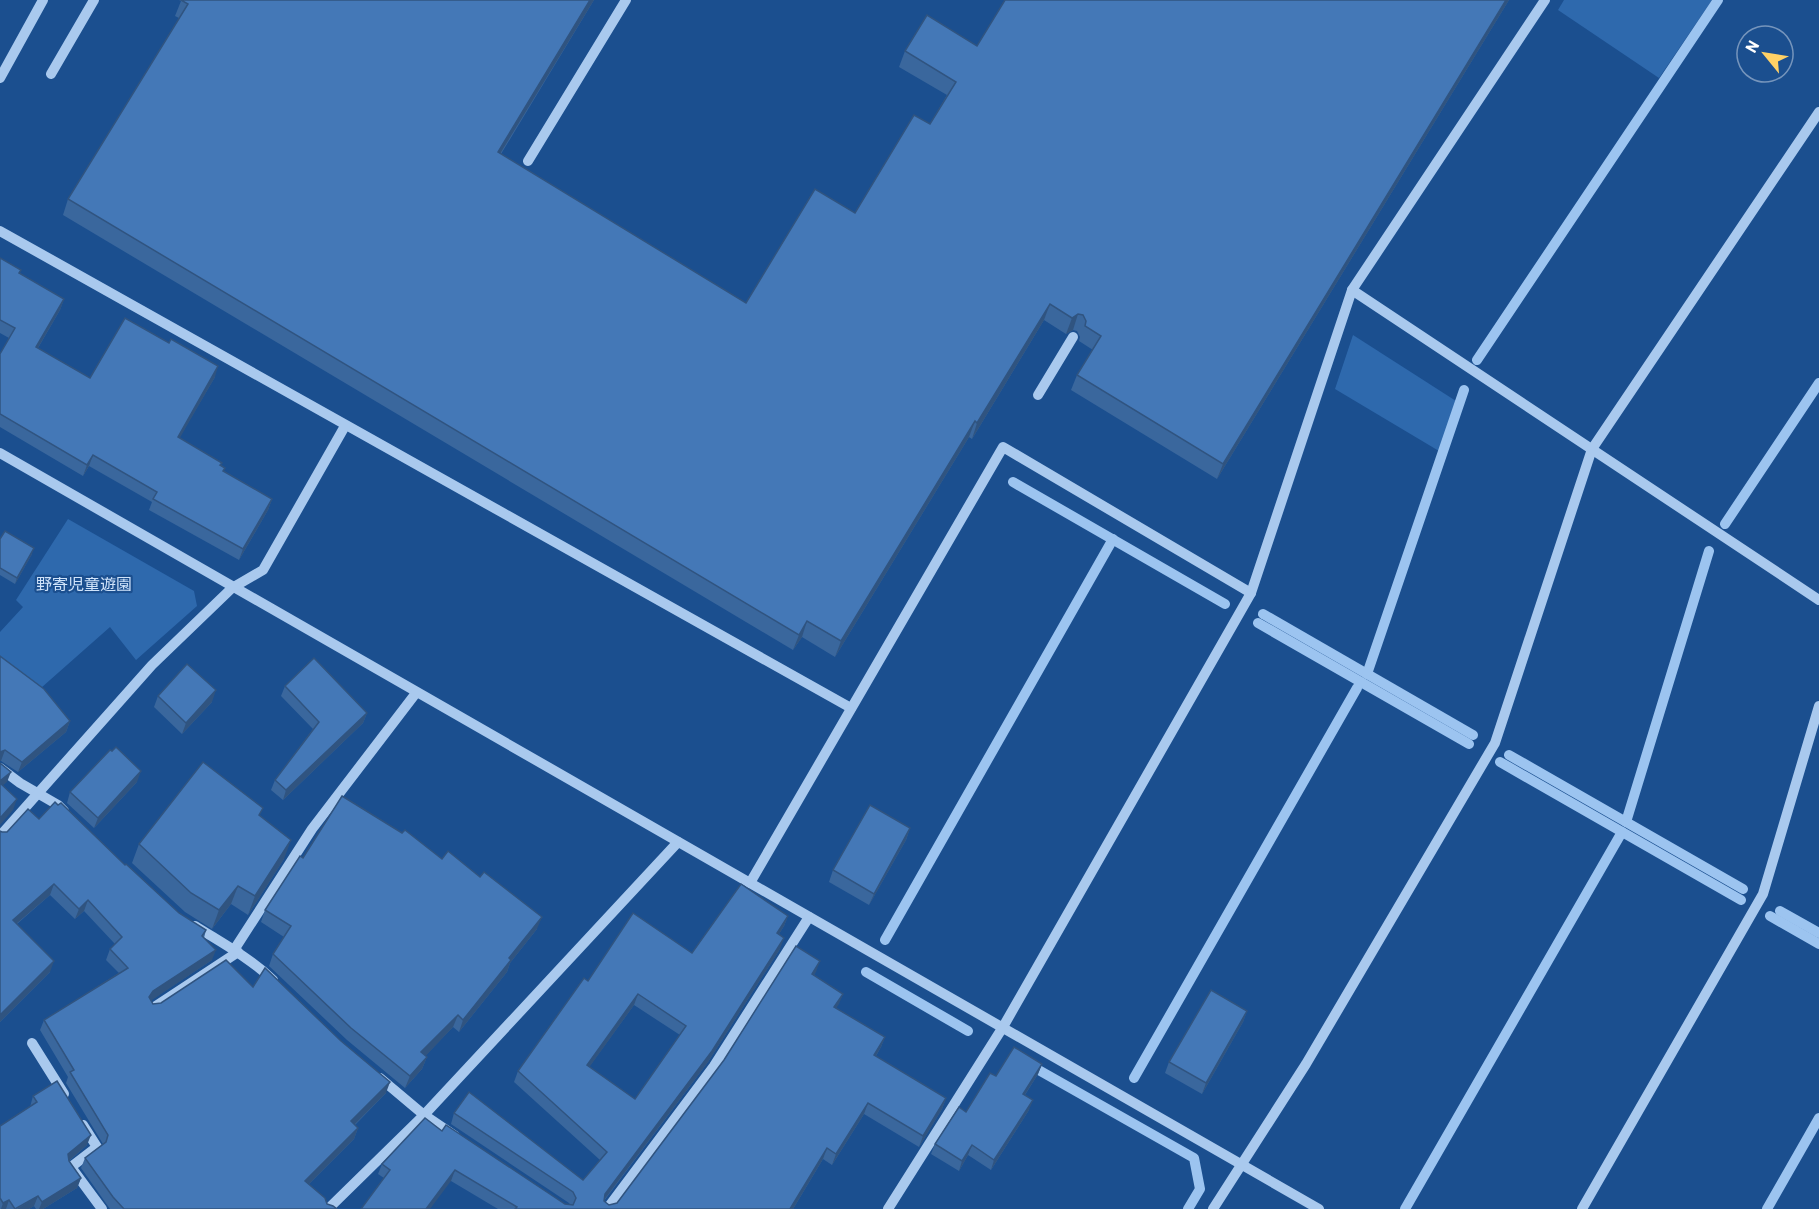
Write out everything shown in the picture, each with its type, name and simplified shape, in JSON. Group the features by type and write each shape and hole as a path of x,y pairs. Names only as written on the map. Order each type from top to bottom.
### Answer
{"street":[{"path":"0,78 43,0"},
{"path":"51,74 94,0"},
{"path":"528,161 626,0"},
{"path":"888,1209 1003,1027 1251,593 1352,290 1545,0"},
{"path":"1213,1209 1306,1065 1495,743 1592,449 1819,112"},
{"path":"0,231 852,708"},
{"path":"1352,290 1819,600"},
{"path":"1038,395 1072,338"},
{"path":"0,836 152,665 232,588 263,570 345,426"},
{"path":"750,883 1003,447 1251,593"},
{"path":"0,453 1319,1209"},
{"path":"153,1008 236,951 312,829 416,693"},
{"path":"1582,1209 1763,894 1819,706"},
{"path":"0,768 20,783 58,805 75,821"},
{"path":"328,1209 424,1114 678,842"},
{"path":"607,1209 714,1066 809,917"},
{"path":"189,923 259,967 284,991"},
{"path":"32,1042 67,1099"},
{"path":"369,1069 424,1114 462,1140"},
{"path":"79,1118 97,1147 71,1167 102,1209"}],"green space":[{"path":"1564,0 1712,0 1659,78 1558,10"},
{"path":"1353,335 1456,401 1439,451 1335,389"},
{"name":"野寄児童遊園","path":"68,519 194,591 197,606 136,660 110,627 33,695 0,661 0,632 23,607 16,600"}],"building":[{"path":"181,0 590,0 498,152 746,303 815,189 855,213 914,115 930,124 956,82 905,51 927,15 977,46 1005,0 1506,0 1223,464 1077,375 1101,336 1085,326 1086,321 1083,315 1078,314 1072,318 1050,304 977,423 975,421 841,641 807,621 799,635 68,199 188,4"},
{"path":"0,258 21,270 19,273 64,299 36,347 90,378 125,318 169,343 171,339 218,366 178,437 222,463 220,465 225,468 223,471 272,499 243,549 153,499 157,492 93,455 87,465 0,414 0,354 15,328 0,320"},
{"path":"5,531 34,548 17,578 0,568 0,539"},
{"path":"0,656 44,689 70,721 22,762 5,750 0,752"},
{"path":"314,658 367,713 286,790 275,780 319,722 285,686"},
{"path":"187,664 216,690 186,723 158,696"},
{"path":"116,747 141,771 98,818 70,792 110,750"},
{"path":"203,762 263,808 259,815 291,840 255,896 238,886 219,910 191,893 139,844"},
{"path":"0,763 11,772 0,781"},
{"path":"0,783 17,799 0,818"},
{"path":"342,796 402,833 405,830 442,859 448,851 480,877 484,872 542,917 463,1020 458,1015 421,1052 427,1057 410,1076 351,1028 273,954 291,926 265,910 300,856 303,858"},
{"path":"55,802 58,805 61,803 179,913 206,930 202,936 216,950 153,991 149,997 153,1004 161,1003 226,960 253,987 265,968 341,1041 390,1082 351,1121 358,1128 305,1181 325,1198 327,1204 337,1209 124,1209 85,1158 106,1142 108,1135 70,1072 74,1070 44,1020 128,968 110,949 122,937 88,900 79,909 54,884 13,920 54,961 0,1015 0,831 7,832 28,809 39,819"},
{"path":"870,805 910,828 874,894 833,870"},
{"path":"741,884 788,916 777,933 784,938 712,1051 605,1194 604,1201 609,1205 617,1203 724,1060 796,946 820,961 812,974 843,994 834,1007 885,1037 874,1055 946,1098 923,1136 868,1103 836,1154 827,1148 790,1209 515,1209 517,1207 455,1170 426,1209 361,1209 390,1170 382,1164 425,1118 442,1131 446,1125 565,1204 573,1205 576,1198 573,1192 454,1113 469,1092 583,1180 607,1152 518,1071 584,978 588,981 633,913 692,953","holes":["638,994 686,1026 635,1099 587,1065"]},
{"path":"1211,990 1247,1011 1206,1083 1169,1062"},
{"path":"1014,1047 1042,1064 1023,1094 1033,1100 994,1160 972,1145 962,1161 935,1144 959,1107 966,1112 990,1073 996,1076"},
{"path":"57,1081 91,1135 68,1154 69,1161 81,1178 42,1202 38,1196 15,1209 9,1200 3,1203 0,1198 0,1126 37,1102 33,1096"}],"waterway":[{"path":"1477,360 1718,0"},
{"path":"1725,524 1819,383"},
{"path":"1367,674 1464,390"},
{"path":"1013,482 1225,604"},
{"path":"885,940 1113,539"},
{"path":"1626,822 1709,551"},
{"path":"1263,614 1473,735"},
{"path":"1258,623 1469,744"},
{"path":"1134,1078 1357,688"},
{"path":"1509,755 1743,889"},
{"path":"1500,762 1741,900"},
{"path":"1405,1209 1622,832"},
{"path":"1780,911 1819,933"},
{"path":"1770,916 1819,944"},
{"path":"866,972 968,1031"},
{"path":"1028,1064 1194,1158 1200,1189 1188,1209"},
{"path":"1767,1209 1819,1118"}]}
